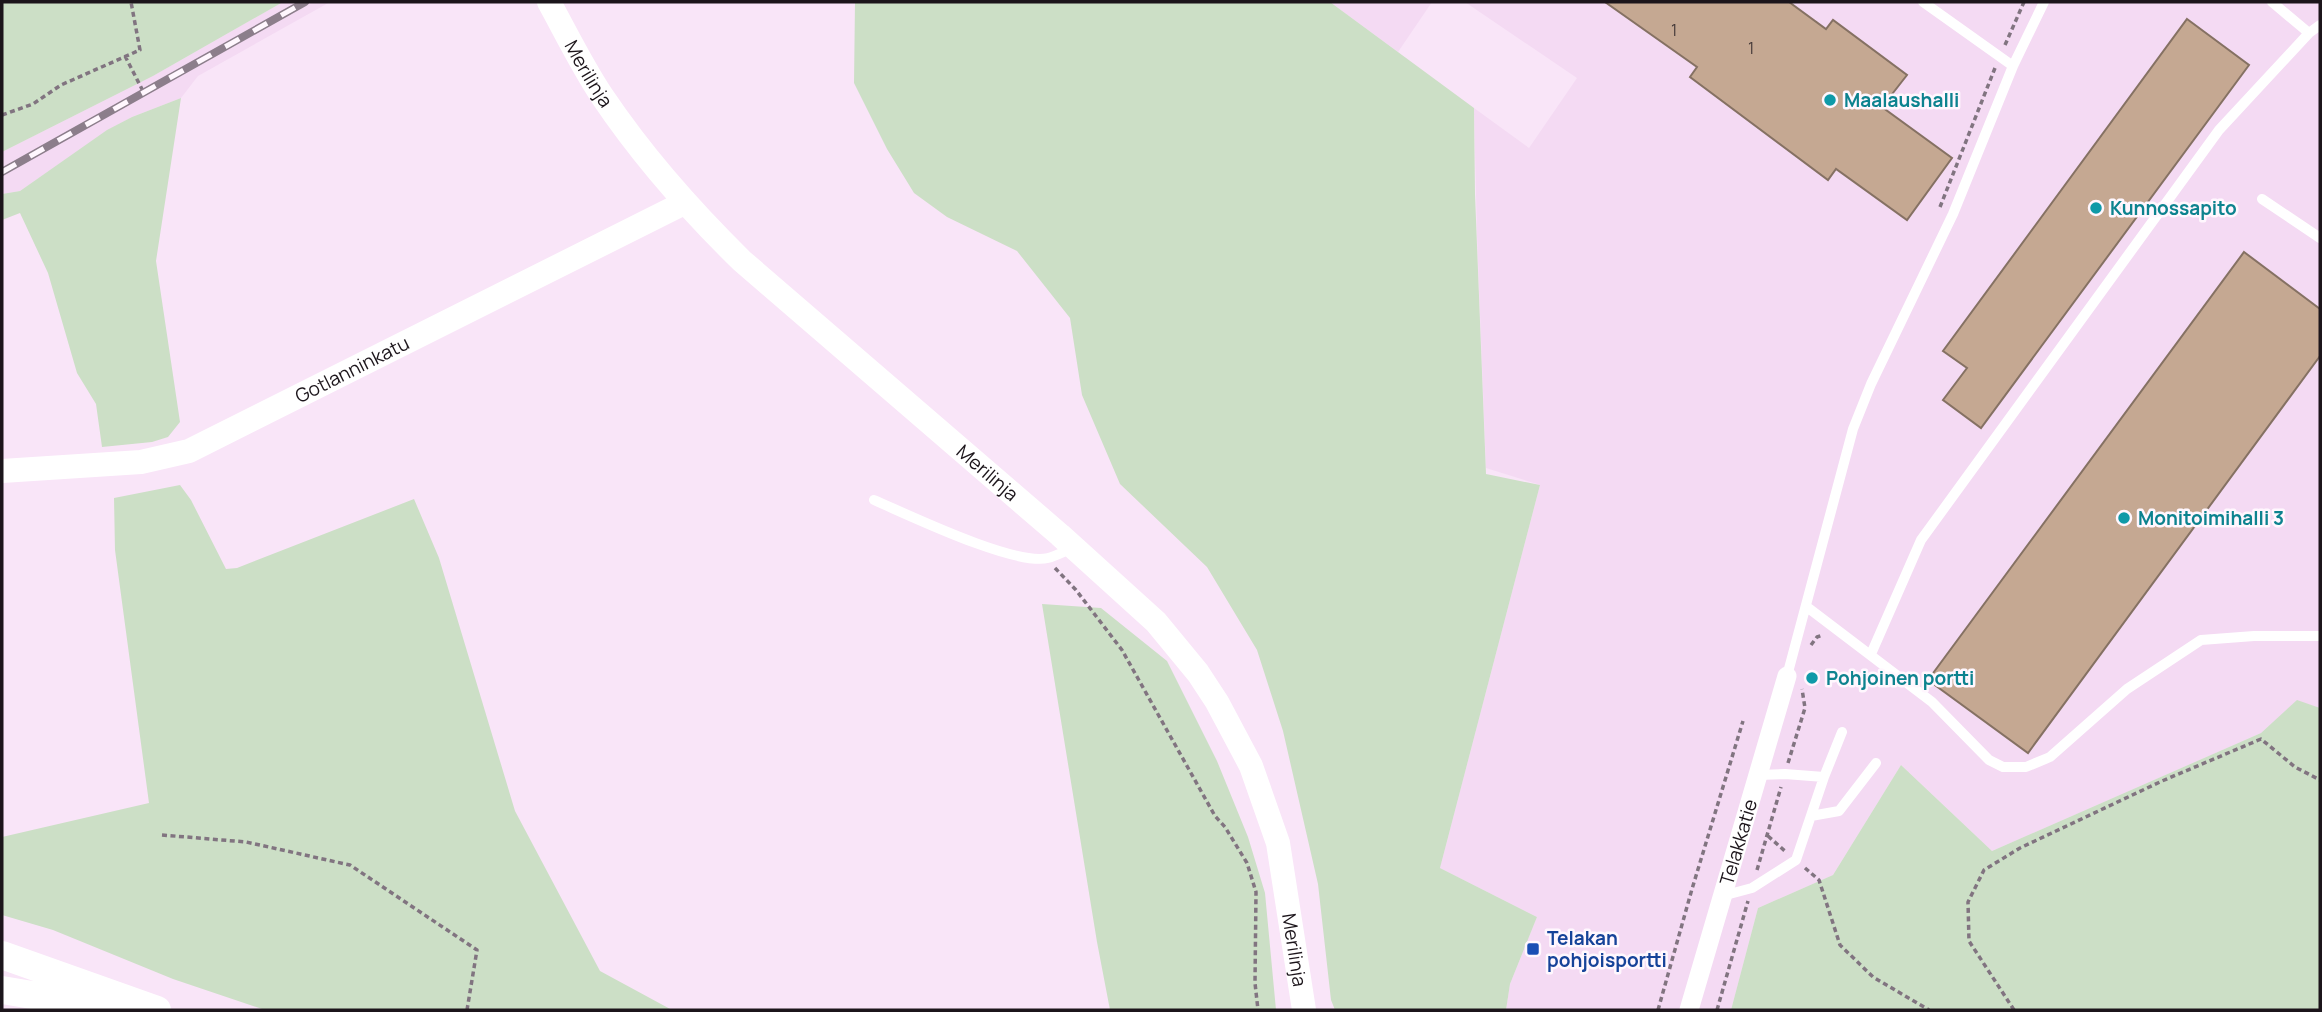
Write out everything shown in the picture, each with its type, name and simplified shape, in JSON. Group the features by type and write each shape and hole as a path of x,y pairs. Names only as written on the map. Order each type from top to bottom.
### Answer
{"main road":[{"path":"7,956 158,1010"},
{"path":"2,990 125,1010"}],"street":[{"name":"Merilinja","path":"549,2 601,94 637,145 684,203 743,261 1074,547 1156,622 1177,648 1217,702 1245,755 1266,804 1278,843 1304,1010"},
{"name":"Gotlanninkatu","path":"2,471 141,462 188,451 684,203"},
{"name":"Telakkatie","path":"1689,1010 1757,775 1794,677"}],"lane":[{"path":"1923,2 2013,66"},
{"path":"1794,677 1807,607 1853,429 1871,384 1953,214 2013,66 2044,2"},
{"path":"2272,2 2309,33"},
{"path":"1871,654 1922,540 2219,130 2309,33 2320,25"},
{"path":"2262,199 2320,238"},
{"path":"874,500 1016,557 1047,559 1074,547"},
{"path":"1807,607 1932,702 1989,760 2003,767 2026,767 2050,757 2127,689 2201,640 2254,636 2320,636"},
{"path":"1721,896 1752,888 1796,860 1842,732"},
{"path":"1811,816 1839,811 1876,763"},
{"path":"1757,775 1785,774 1824,778"}],"path":[{"path":"2,115 33,104 61,85 139,50 131,2"},
{"path":"125,57 144,93"},
{"path":"1047,559 1076,590 1122,650 1215,816 1247,863 1256,892 1255,983 1258,1010"},
{"path":"1808,654 1812,642 1823,635 1827,637"},
{"path":"1717,1010 1805,708 1794,677"},
{"path":"1658,1010 1743,721"},
{"path":"2014,1010 1969,941 1968,902 1984,870 2020,848 2162,781 2261,739 2295,767 2320,780"},
{"path":"162,835 246,842 350,865 478,950 467,1010"},
{"path":"1768,836 1819,880 1840,945 1873,977 1929,1010"}],"shaded area":[{"path":"283,2 330,2 198,76 181,98 132,117 108,130 20,191 2,194 2,152 153,76"},
{"path":"1330,2 1432,2 1398,52"},
{"path":"1465,2 2320,2 2320,708 2297,701 2261,733 1992,851 1901,765 1833,875 1758,908 1731,1010 1506,1010 1510,984 1537,917 1440,868 1540,485 1486,468 1474,108 1529,148 1577,78"}],"green space":[{"path":"2,2 283,2 153,76 2,152"},
{"path":"855,2 1330,2 1474,108 1486,474 1540,485 1440,868 1537,917 1510,984 1506,1010 1335,1010 1331,1000 1318,884 1283,731 1257,650 1207,567 1120,484 1082,395 1070,318 1017,251 947,217 914,193 887,149 854,83"},
{"path":"181,98 156,261 180,422 168,437 152,442 102,447 96,404 77,373 48,273 20,213 2,220 2,194 20,191 107,130"},
{"path":"180,485 191,500 226,569 237,568 414,499 439,558 515,811 600,971 672,1010 265,1010 173,979 53,930 2,915 2,837 149,803 115,550 114,498"},
{"path":"1042,604 1101,608 1167,661 1217,761 1248,837 1265,893 1276,1010 1110,1010"},
{"path":"2297,700 2320,708 2320,1010 1731,1010 1758,908 1833,875 1901,765 1992,851 2261,733"}],"building":[{"path":"1605,2 1789,2 1826,29 1833,20 1907,75 1882,107 1952,158 1907,220 1836,169 1828,180 1690,77 1697,67"},
{"name":"Kunnossapito","path":"2187,19 2249,65 1981,428 1943,400 1967,368 1943,351"},
{"name":"Monitoimihalli 3","path":"2244,252 2320,309 2320,356 2028,753 1928,680"}],"railway":[{"path":"2,172 305,2"}],"place":[{"name":"Maalaushalli","path":"1830,100"},
{"name":"Kunnossapito","path":"2096,208"},
{"name":"Monitoimihalli 3","path":"2124,518"},
{"name":"Pohjoinen portti","path":"1812,678"},
{"name":"Telakan pohjoisportti","path":"1533,949"}]}
